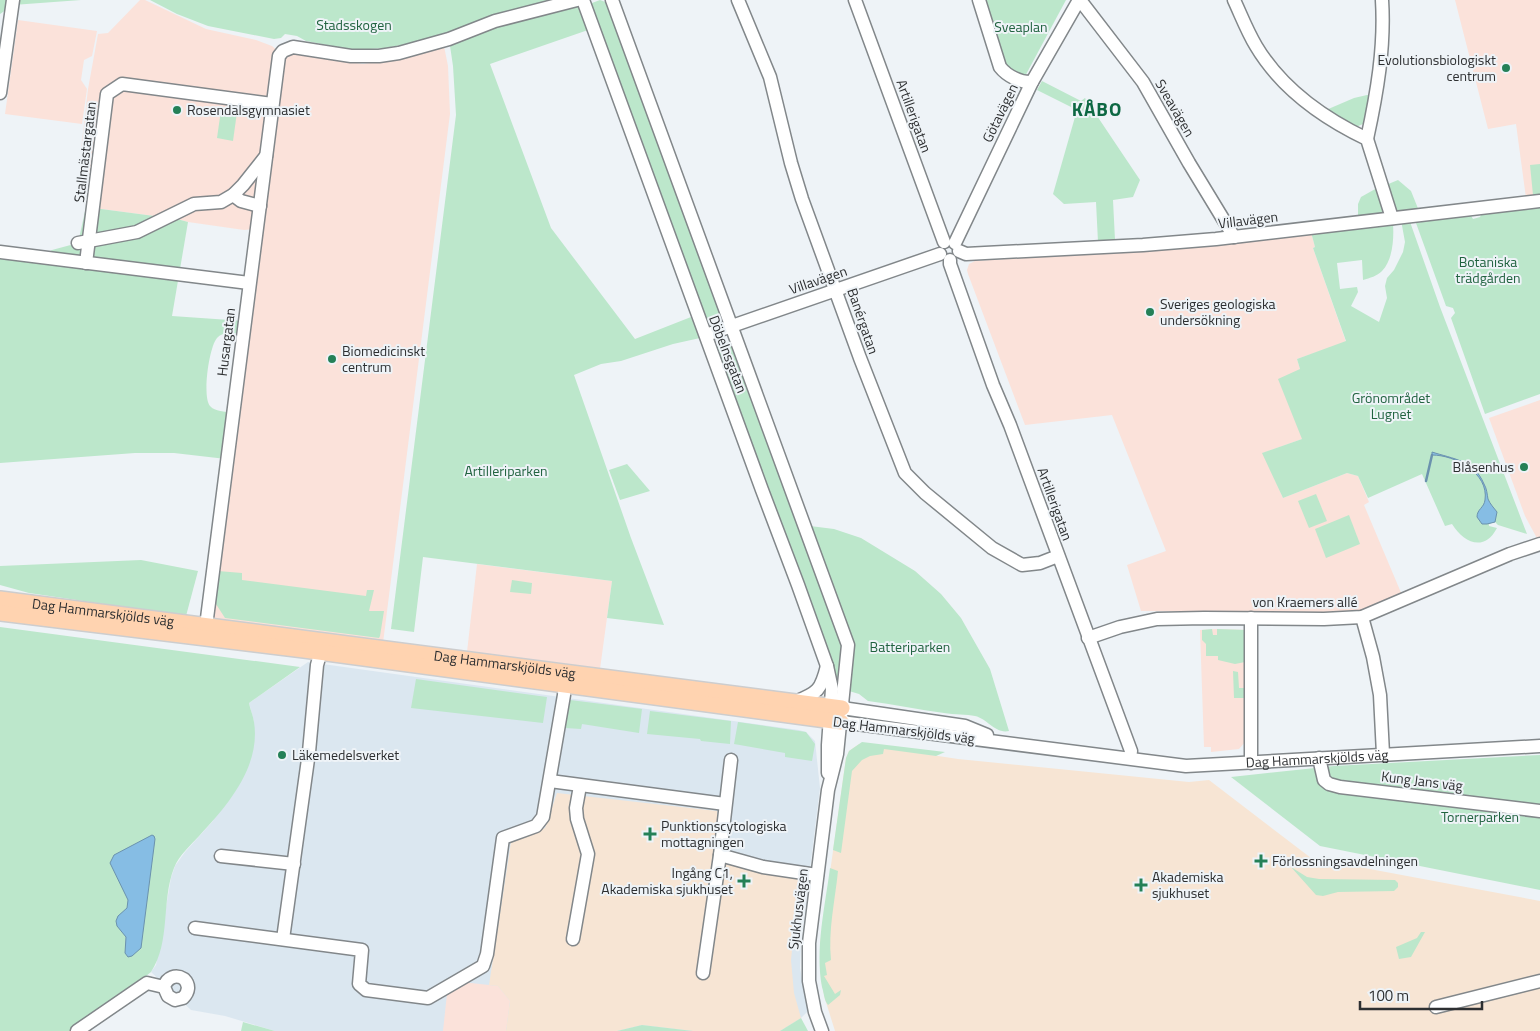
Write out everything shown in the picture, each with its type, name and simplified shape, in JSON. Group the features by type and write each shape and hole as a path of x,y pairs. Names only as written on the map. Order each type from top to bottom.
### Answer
{"main road":[{"name":"Dag Hammarskjölds väg","path":"0,600 205,632 836,714"},
{"name":"Dag Hammarskjölds väg","path":"0,612 205,632"},
{"name":"Dag Hammarskjölds väg","path":"565,678 793,702 836,714"}],"street":[{"path":"0,93 13,0"},
{"name":"Husargatan","path":"205,632 277,62 283,51 293,47 351,56 379,56 399,53 449,39 495,21 577,0"},
{"name":"Döbelnsgatan","path":"583,0 827,666 836,714"},
{"name":"Döbelnsgatan","path":"612,0 730,327 846,636 848,657 836,714"},
{"name":"Banérgatan","path":"738,0 770,77 791,163 802,199 860,358 905,473 925,494 992,548 1022,565 1040,563 1058,556"},
{"name":"Artillerigatan","path":"855,0 950,250 950,264 1130,751 1130,758"},
{"path":"979,0 1000,67 1009,75 1026,82 1032,82"},
{"name":"Götavägen","path":"950,250 1032,82 1080,0"},
{"name":"Sveavägen","path":"1080,0 1143,82 1234,237"},
{"path":"1234,0 1256,45 1273,70 1319,112 1342,127 1367,139"},
{"path":"1382,0 1381,57 1378,84 1367,139 1392,218"},
{"name":"Stallmästargatan","path":"86,263 83,242 107,94 114,88 122,84 272,104"},
{"path":"83,242 137,232 194,204 221,202 233,195 266,156"},
{"path":"233,195 241,201 260,206"},
{"name":"Villavägen","path":"706,335 950,250 966,254 1143,246 1540,201"},
{"path":"0,252 249,283"},
{"name":"von Kraemers allé","path":"1088,638 1120,627 1157,619 1362,618 1510,554 1540,544"},
{"path":"1251,618 1251,763"},
{"path":"1362,618 1373,657 1380,694 1383,754"},
{"path":"283,939 309,752 317,665 322,647"},
{"path":"793,702 814,694 820,689 827,666"},
{"path":"195,928 362,950 354,988 366,990 428,998 483,966 487,954 503,838 536,826 543,817 565,678"},
{"name":"Dag Hammarskjölds väg","path":"836,714 1006,743 1186,766 1540,746"},
{"name":"Sjukhusvägen","path":"822,1031 813,1002 808,970 809,942 828,790 828,745 836,714"},
{"name":"Kung Jans väg","path":"1319,758 1322,776 1329,784 1540,811"},
{"path":"703,973 731,760"},
{"path":"550,781 725,804"},
{"path":"573,939 588,854 576,818 580,786"},
{"path":"720,855 763,867 817,875"},
{"path":"221,856 294,864"},
{"path":"1436,1007 1540,981"},
{"path":"77,1031 147,983 164,987"}],"shaded area":[{"name":"Rosendalsgymnasiet","path":"140,0 145,0 206,29 256,40 272,46 279,52 254,229 244,230 86,207 90,175 81,150 88,89 98,34 108,33"},
{"name":"Evolutionsbiologiskt centrum","path":"1455,0 1540,0 1540,196 1526,198 1516,124 1488,129"},
{"path":"18,20 97,31 92,56 84,60 81,80 87,89 82,124 5,114"},
{"name":"Biomedicinskt centrum","path":"444,46 448,66 450,114 383,643 212,621 284,59 294,53 363,64 400,58"},
{"path":"1311,232 1315,247 1313,248 1346,342 1297,359 1300,369 1302,439 1263,453 1283,498 1347,473 1358,476 1369,502 1364,505 1402,595 1367,609 1345,612 1141,611 1127,565 1166,551 1112,415 1025,425 968,274 969,264 975,261 1151,250"},
{"name":"Blåsenhus","path":"1540,400 1539,542 1525,516 1489,418"},
{"path":"477,564 612,581 600,669 467,652"},
{"path":"1200,630 1247,630 1245,742 1239,749 1211,752 1211,747 1204,747"},
{"path":"308,662 806,732 815,741 820,788 801,941 800,968 808,1011 801,1018 780,1031 693,1031 642,1025 617,1031 275,1031 225,1016 191,1010 151,972 156,965 171,878 175,866 213,821 254,722 249,703"},
{"name":"Akademiska sjukhuset","path":"859,744 958,759 1189,782 1209,780 1311,858 1540,901 1540,1031 835,1031 821,980 820,944 846,758 849,751"},
{"path":"557,793 717,811 730,857 800,873 791,960 794,993 801,1018 780,1031 693,1031 642,1025 617,1031 506,1031 510,1001 498,986 489,985 511,842 545,828"},
{"path":"462,982 498,986 510,1001 506,1031 443,1031 447,994"}],"green space":[{"path":"0,0 81,0 13,5 0,14"},
{"name":"Stadsskogen","path":"150,0 559,0 407,44 354,50 306,41 297,36 285,34 281,38 274,39 208,26 177,14"},
{"name":"Artilleriparken","path":"577,0 588,30 490,64 551,228 635,339 691,317 700,338 673,344 621,361 601,364 574,375 631,538 664,625 607,618 612,581 423,557 414,632 391,629 456,115 453,66 449,39"},
{"path":"600,0 608,3 723,315 705,322 590,10 592,3"},
{"name":"Sveaplan","path":"986,0 1066,0 1023,80 1006,68"},
{"path":"1042,81 1081,101 1085,98 1140,180 1133,197 1113,200 1115,240 1098,242 1096,202 1064,204 1053,194 1077,110 1037,90"},
{"path":"1371,95 1365,123 1354,128 1326,110 1354,98"},
{"path":"221,110 237,112 233,141 217,138"},
{"path":"1540,164 1540,194 1533,195 1530,165"},
{"path":"1398,180 1411,191 1419,211 1398,212 1394,210 1386,185"},
{"path":"1377,188 1383,210 1382,213 1358,216 1358,204 1361,197"},
{"name":"Botaniska trädgården","path":"1540,206 1540,394 1485,414 1451,318 1455,313 1453,308 1446,306 1416,223 1470,214 1473,219 1480,217 1482,213"},
{"path":"86,207 188,222 172,316 244,321 243,334 225,333 217,338 209,361 207,393 210,406 217,410 232,413 226,459 174,453 135,453 0,463 0,258 31,263 52,250 78,243"},
{"name":"Grönområdet Lugnet","path":"1409,219 1440,307 1527,534 1498,525 1495,522 1489,524 1489,526 1497,528 1492,536 1486,540 1474,542 1468,540 1452,524 1445,526 1422,474 1368,498 1358,476 1347,473 1283,498 1262,453 1302,439 1278,379 1300,369 1297,359 1346,341 1313,248 1315,247 1311,232 1393,224 1391,255 1386,266 1378,274 1363,280 1362,260 1337,263 1340,289 1357,287 1358,292 1351,306 1379,322 1387,298 1385,286 1387,278 1394,270 1403,252 1405,242 1401,220"},
{"path":"732,341 844,642 841,686 837,686 716,347"},
{"path":"627,464 650,491 620,500 609,470"},
{"path":"1316,494 1327,521 1309,528 1298,501"},
{"path":"1349,515 1360,544 1326,558 1315,529"},
{"name":"Batteriparken","path":"810,526 834,529 861,538 915,571 941,594 961,618 990,669 1009,731 1000,730 975,716 948,714 868,701 859,694 849,691 852,644 850,633"},
{"path":"141,560 198,571 186,616 29,593 0,585 0,566"},
{"path":"218,571 242,573 242,580 366,596 367,590 374,590 369,611 384,611 380,636 379,638 225,618 214,601"},
{"path":"512,580 532,583 531,594 510,592"},
{"path":"0,627 300,667 249,703 254,722 255,738 247,769 231,798 176,863 170,881 164,935 157,960 151,972 83,1027 92,1031 0,1031"},
{"path":"1212,629 1213,635 1217,635 1217,629 1247,630 1245,662 1235,664 1218,660 1218,656 1206,656 1206,644 1202,640 1202,630"},
{"path":"1233,671 1238,672 1239,688 1246,688 1248,698 1234,698"},
{"path":"416,679 547,697 543,723 411,708"},
{"path":"570,700 642,709 639,733 582,724 581,729 565,728"},
{"path":"650,711 731,721 730,744 647,734"},
{"path":"738,722 806,732 815,744 812,761 785,757 785,753 734,744"},
{"path":"862,742 945,752 936,756 884,749 883,754 870,756 862,760 852,771 841,853 833,850 846,758 849,751"},
{"name":"Tornerparken","path":"1540,755 1540,890 1320,846 1231,777 1334,766"},
{"path":"1291,867 1307,877 1319,879 1395,880 1398,883 1398,887 1394,891 1338,892 1323,896 1316,895"},
{"path":"830,868 838,871 831,927 831,960 825,963 827,975 824,976 835,994 841,990 840,995 828,1005 822,987 820,972 820,942"},
{"path":"1421,932 1425,932 1411,957 1399,959 1396,947 1417,938"},
{"path":"801,1018 808,1031 780,1031"},
{"path":"243,1022 275,1031 241,1031"},
{"path":"642,1025 693,1031 617,1031"}],"water":[{"path":"1432,452 1455,459 1475,470 1485,486 1489,501 1497,512 1495,522 1482,524 1477,517 1485,500 1485,490 1476,474 1460,462 1451,458 1432,455"},
{"path":"152,835 155,839 141,948 128,957 125,953 126,937 117,926 116,921 118,916 127,908 128,900 110,863 114,855"}],"waterway":[{"path":"1426,481 1432,455"}],"place":[{"name":"Evolutionsbiologiskt centrum","path":"1506,68"},
{"name":"Rosendalsgymnasiet","path":"177,110"},
{"name":"Sveriges geologiska undersökning","path":"1150,312"},
{"name":"Biomedicinskt centrum","path":"332,359"},
{"name":"Blåsenhus","path":"1524,467"},
{"name":"Läkemedelsverket","path":"282,755"},
{"name":"Punktionscytologiska mottagningen","path":"650,834"},
{"name":"Förlossningsavdelningen","path":"1261,861"},
{"name":"Ingång C1, Akademiska sjukhuset","path":"744,881"},
{"name":"Akademiska sjukhuset","path":"1141,885"}],"district":[{"name":"KÅBO","path":"1097,109"}]}
